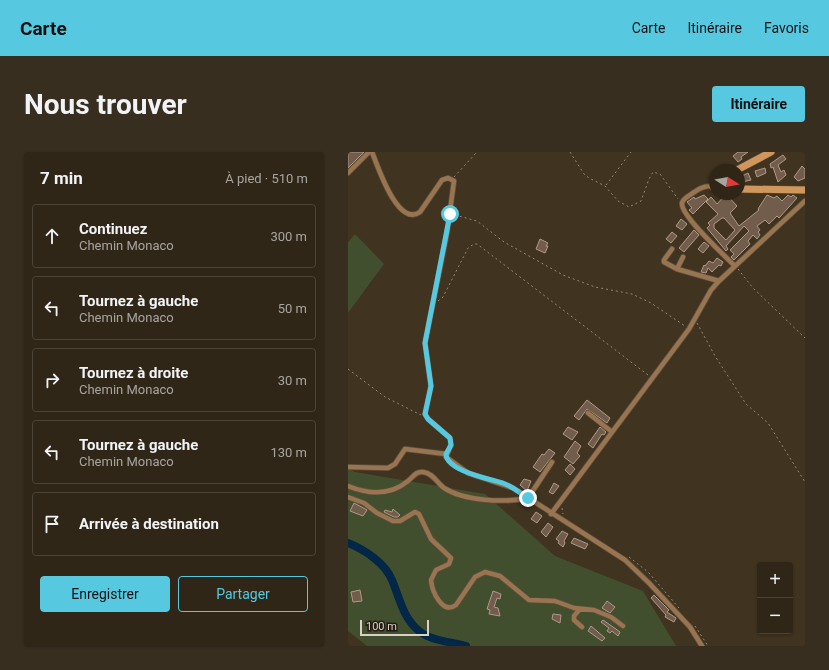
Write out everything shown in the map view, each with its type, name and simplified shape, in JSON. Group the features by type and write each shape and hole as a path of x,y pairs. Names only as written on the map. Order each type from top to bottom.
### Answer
{"main road":[{"path":"745,166 771,152"},
{"path":"745,189 805,190"}],"street":[{"path":"348,173 370,152 394,200 400,210 407,215 416,215 420,212 439,183 445,178 452,179 454,184 450,214 425,343 431,386 425,414 428,419 450,438 451,445 446,454 448,460 468,473 485,480 504,484 625,560 638,571 690,627 702,646"},
{"path":"709,186 705,186 694,192 685,198 682,204 686,214 735,266"},
{"path":"551,514 653,379 695,319 711,290 805,201"},
{"path":"672,249 664,261 677,268 719,281"},
{"path":"677,268 683,258"},
{"path":"588,413 612,432"},
{"path":"348,467 388,468 395,464 404,449 446,454"},
{"path":"348,486 363,491 386,492 404,484 416,474 422,472 431,475 445,488 477,499 516,500 528,498 552,462"},
{"path":"348,497 364,504 393,521 400,521 415,512 419,514 431,539 438,548 449,554 451,558 449,564 436,570 431,580 433,589 444,606 451,607 456,605 475,577 485,572 500,576 529,600 554,601 580,609 594,610 611,617 623,626"},
{"path":"580,609 574,618 575,622 582,627"}],"path":[{"path":"452,179 477,152"},
{"path":"570,152 584,174 605,186 622,205 630,207 641,201 653,172 663,177 682,204"},
{"path":"605,186 631,152"},
{"path":"450,214 477,221 504,242 580,282 632,294 651,303 689,328"},
{"path":"433,302 443,297 468,248 474,244 477,244 653,379"},
{"path":"735,266 752,288 805,338"},
{"path":"695,319 715,356 746,404 768,423 805,482"},
{"path":"348,369 385,397 416,414 425,414"},
{"path":"563,505 562,511 566,517"},
{"path":"626,555 648,572 682,612"},
{"path":"694,625 708,646"}],"green space":[{"path":"355,234 384,264 348,313 348,242"},
{"path":"348,469 355,472 485,494 555,556 643,591 676,646 367,646 348,631"}],"building":[{"path":"348,152 364,152 348,168"},
{"path":"738,152 748,152 741,157 742,159 738,162 733,156"},
{"path":"783,155 786,159 778,165 781,172 784,170 786,175 778,182 773,167 771,168 770,164"},
{"path":"802,166 805,169 805,178 798,181 794,177"},
{"path":"765,168 766,173 757,177 755,171"},
{"path":"748,173 751,180 745,181 745,174"},
{"path":"704,195 708,199 693,214 689,210 692,208 687,202 694,197 695,199"},
{"path":"767,195 774,198 777,196 782,201 788,195 791,197 793,195 797,198 779,218 777,216 769,224 765,220 757,226 760,230 758,232 760,235 757,239 753,235 748,241 750,244 734,260 731,257 734,254 730,250 749,231 744,226 726,246 728,249 726,251 707,228 710,225 708,223 718,214 706,202 709,199 714,200 717,204 721,200 732,200 737,206 730,213 739,226 759,210 758,209","holes":["724,218 735,230 726,240 714,228 714,224"]},
{"path":"681,219 687,224 682,230 676,226"},
{"path":"694,230 699,235 684,252 679,248"},
{"path":"672,232 677,236 671,243 666,239"},
{"path":"540,239 548,243 545,253 536,249"},
{"path":"704,242 709,246 703,253 698,249"},
{"path":"717,258 723,262 721,266 719,265 712,272 708,268 706,273 701,272 704,265 705,266 709,261 713,263"},
{"path":"587,400 610,418 607,423 587,409 579,420 574,416"},
{"path":"568,427 578,432 572,440 563,434"},
{"path":"600,427 606,432 604,435 602,434 593,448 588,444"},
{"path":"575,441 581,446 577,453 580,456 573,464 564,457"},
{"path":"549,449 555,453 540,472 533,467 542,454 544,455"},
{"path":"570,464 575,469 570,475 565,470"},
{"path":"524,479 531,481 527,491 520,485"},
{"path":"554,483 559,486 553,494 549,492"},
{"path":"354,503 367,510 363,516 350,511"},
{"path":"393,509 400,515 398,517 394,517 384,512 385,510 392,512"},
{"path":"536,512 542,516 537,523 531,519"},
{"path":"548,523 553,527 546,537 541,532"},
{"path":"562,531 568,534 564,541 565,543 563,547 556,539"},
{"path":"574,538 588,544 585,549 571,543"},
{"path":"360,590 362,601 353,602 351,592"},
{"path":"493,591 501,594 500,599 497,598 494,607 498,608 500,616 489,614 490,610 487,609"},
{"path":"654,595 669,610 667,612 676,618 674,622 665,617 666,615 651,598"},
{"path":"607,601 615,607 610,613 602,608"},
{"path":"553,614 561,615 560,623 552,619"},
{"path":"603,620 620,632 618,636 612,631 610,633 607,631 609,628 601,622"},
{"path":"591,626 605,638 602,641 588,631"}],"waterway":[{"path":"348,543 368,553 385,568 392,580 409,620 419,631 435,639 466,646"}],"route":[{"path":"450,214 425,343 431,379 430,392 425,414 431,423 450,438 451,445 446,454 448,460 476,477 504,484 528,498"}]}
